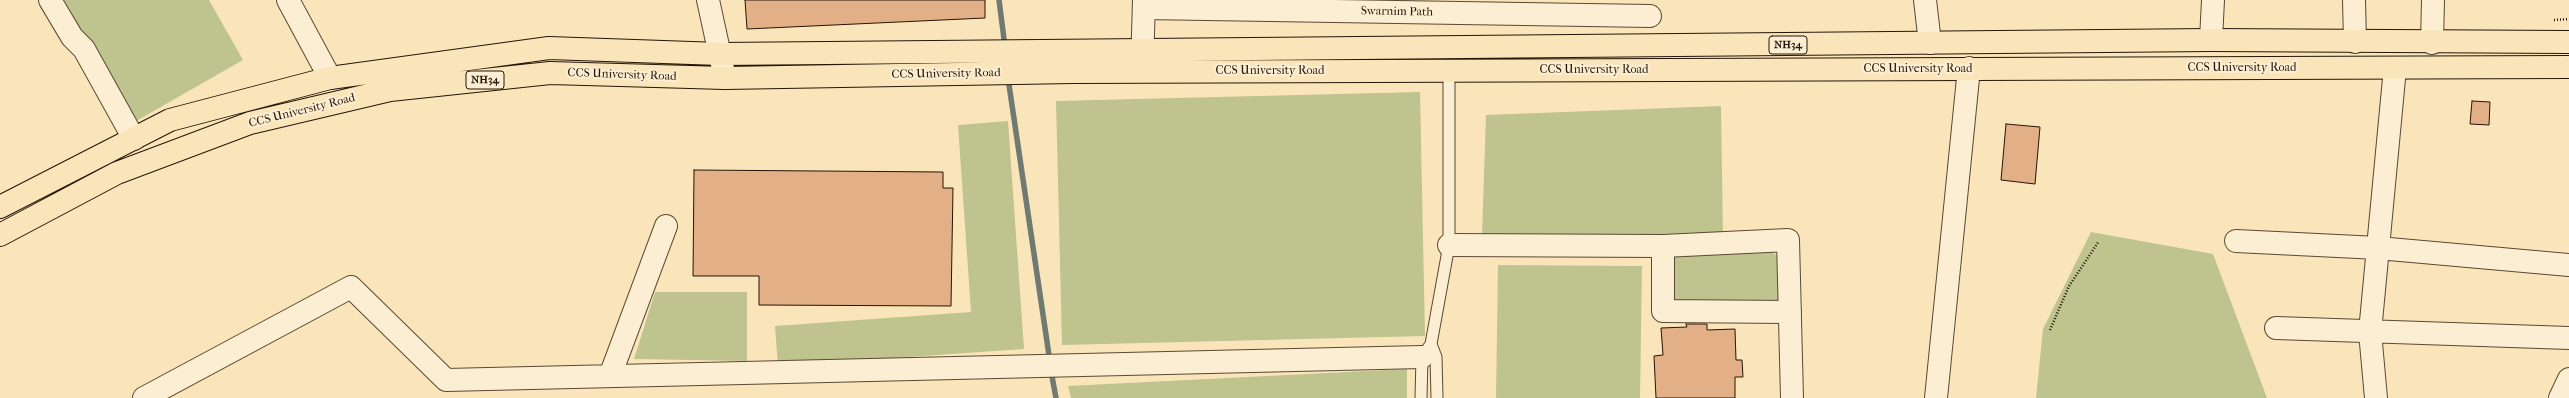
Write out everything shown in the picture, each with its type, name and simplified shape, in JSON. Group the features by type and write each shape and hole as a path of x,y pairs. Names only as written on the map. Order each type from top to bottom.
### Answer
{"highway":[{"name":"CCS University Road","path":"0,207 170,120 330,78 549,48 1004,62 1142,61 1650,47 1930,43 2211,40 2432,43 2569,42"},
{"name":"CCS University Road","path":"1142,61 1448,71 2569,67"},
{"name":"CCS University Road","path":"0,235 117,173 250,123 390,90 550,73 725,78 1004,62"}],"street":[{"path":"50,0 72,37 84,49 134,139"},
{"path":"288,0 330,78"},
{"path":"708,0 725,78"},
{"path":"1925,0 1930,43"},
{"path":"2211,40 2213,0"},
{"path":"2354,0 2355,42"},
{"path":"2432,43 2433,0"},
{"path":"1142,61 1144,4"},
{"name":"Swarnim Path","path":"1144,4 1650,8"},
{"path":"1650,8 1650,47"},
{"path":"1936,398 1969,68"},
{"path":"2376,398 2370,332 2395,68"},
{"path":"610,376 666,226"},
{"path":"1449,245 1663,246 1788,240 1792,398"},
{"path":"2236,241 2378,248 2569,265"},
{"path":"1663,246 1663,311 1790,312"},
{"path":"144,398 351,287 446,380 1426,350"},
{"path":"2276,328 2569,338"},
{"path":"2560,398 2569,379"}],"lane":[{"path":"1421,398 1426,350 1449,245 1448,71"},
{"path":"1426,350 1436,357 1437,398"}],"path":[{"path":"2050,330 2069,286 2099,241"}],"green space":[{"path":"62,0 209,0 243,60 131,124"},
{"path":"1420,92 1425,336 1062,345 1056,101"},
{"path":"1721,106 1723,238 1482,236 1486,115"},
{"path":"1008,121 1024,349 778,366 775,326 971,312 958,125"},
{"path":"2091,232 2213,254 2267,398 2036,398 2043,329"},
{"path":"1770,251 1779,257 1781,299 1777,305 1675,303 1671,299 1670,252"},
{"path":"1498,265 1642,266 1640,398 1496,398"},
{"path":"655,292 747,292 747,361 634,359"},
{"path":"1407,369 1407,398 1071,398 1068,386"}],"building":[{"path":"745,0 985,0 985,18 747,29"},
{"path":"2472,101 2490,102 2489,125 2470,124"},
{"path":"2006,124 2040,127 2035,184 2001,180"},
{"path":"694,170 943,172 943,188 953,188 951,306 759,305 759,276 693,276"},
{"path":"1686,324 1707,324 1707,330 1735,329 1736,360 1742,360 1743,377 1735,377 1735,398 1656,398 1654,356 1663,355 1661,328 1687,327"}],"waterway":[{"path":"999,0 1005,47"},
{"path":"1008,78 1050,362"},
{"path":"1051,371 1056,398"}]}
